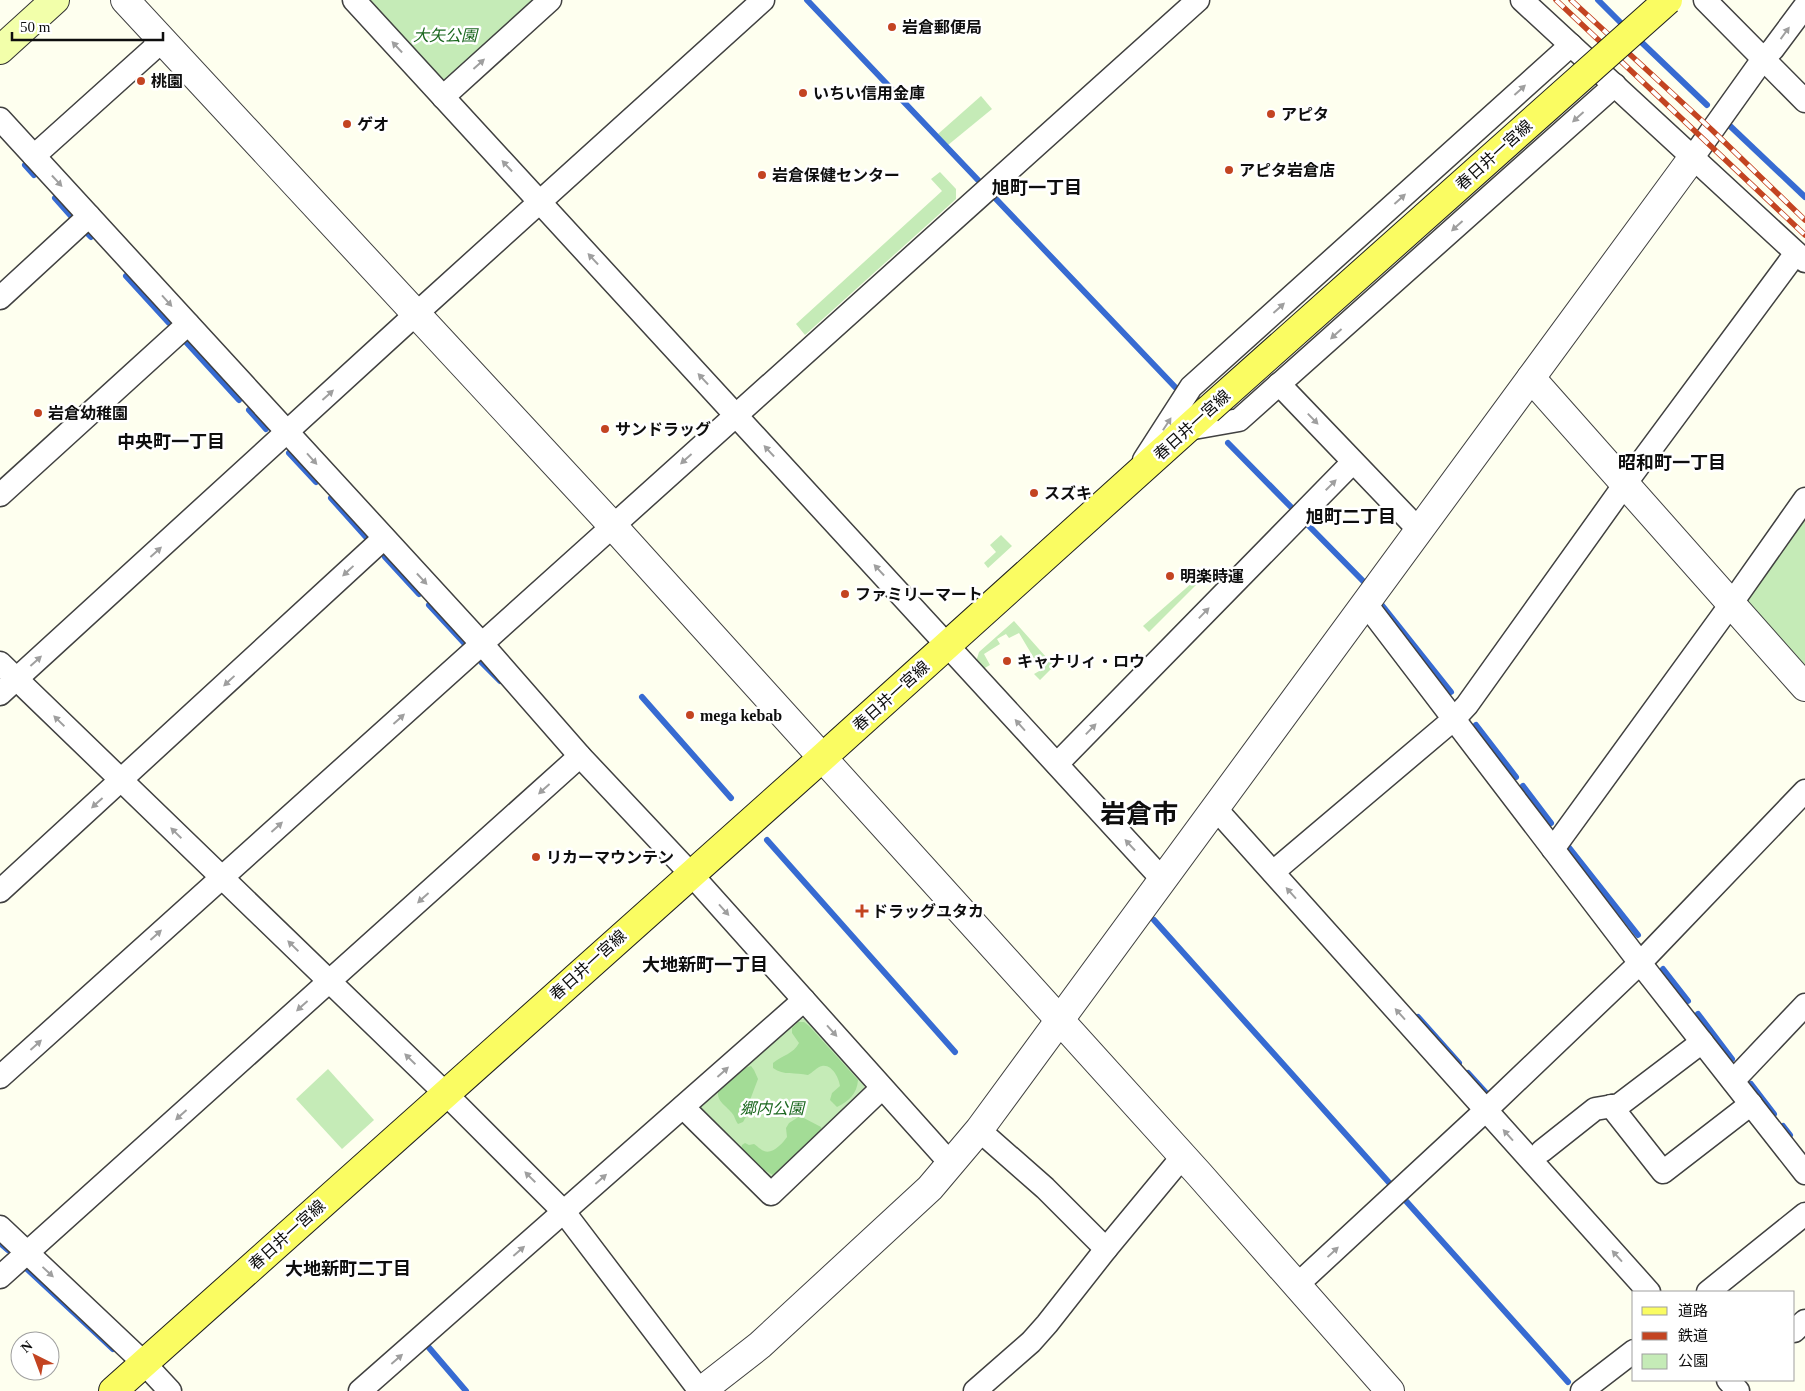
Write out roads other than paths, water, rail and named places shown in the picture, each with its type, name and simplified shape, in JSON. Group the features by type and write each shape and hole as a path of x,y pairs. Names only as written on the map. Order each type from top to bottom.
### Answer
{"main road":[{"path":"0,50 55,0"},
{"name":"春日井一宮線","path":"113,1391 1668,0"}],"street":[{"path":"126,0 612,525 1183,1156 1390,1391"},
{"path":"354,0 1163,880"},
{"path":"443,97 550,0"},
{"path":"0,694 763,0"},
{"path":"0,1077 1198,0"},
{"path":"1273,872 1467,706 1625,484 1800,257 1522,0"},
{"path":"1707,1 1805,101"},
{"path":"0,663 445,1093 564,1212 706,1390 760,1345 930,1188 979,1130 1216,809 1763,59 1773,50 1805,6"},
{"path":"34,156 162,41"},
{"path":"1131,479 1191,387 1571,45"},
{"path":"1188,429 1239,420 1614,85"},
{"path":"0,119 482,644 580,756 692,874 950,1164"},
{"path":"0,298 89,216"},
{"path":"0,495 188,324"},
{"path":"1531,378 1805,687"},
{"path":"1279,384 1419,530"},
{"path":"1057,764 1353,462"},
{"path":"1553,848 1805,500"},
{"path":"0,891 384,538"},
{"path":"1366,604 1640,963 1805,1173"},
{"path":"0,1277 580,756"},
{"path":"1298,1285 1640,963 1805,791"},
{"path":"1216,809 1648,1291"},
{"path":"360,1391 804,1000"},
{"path":"1733,1081 1805,1005"},
{"path":"1542,1151 1595,1109 1619,1105 1702,1042"},
{"path":"683,1106 771,1194 882,1088"},
{"path":"1611,1106 1664,1172 1751,1104"},
{"path":"979,1130 1045,1188 1106,1249"},
{"path":"975,1391 1030,1342 1047,1324 1183,1156"},
{"path":"1709,1291 1805,1214"},
{"path":"0,1227 144,1363 170,1391"},
{"path":"1795,1330 1805,1320"},
{"path":"1582,1391 1632,1353"}],"waterway":[{"path":"807,0 978,180"},
{"path":"1598,0 1627,29"},
{"path":"1636,37 1707,105"},
{"path":"1729,125 1805,197"},
{"path":"25,165 34,175"},
{"path":"55,198 71,216"},
{"path":"996,199 1176,388"},
{"path":"126,276 169,323"},
{"path":"186,342 239,400"},
{"path":"249,410 266,429"},
{"path":"1228,443 1294,510"},
{"path":"289,453 316,482"},
{"path":"331,498 366,537"},
{"path":"1306,523 1365,583"},
{"path":"385,557 419,594"},
{"path":"1381,604 1451,692"},
{"path":"429,605 465,644"},
{"path":"482,663 500,681"},
{"path":"642,697 731,798"},
{"path":"1476,725 1516,777"},
{"path":"1523,786 1551,823"},
{"path":"767,840 955,1052"},
{"path":"1567,845 1638,935"},
{"path":"1154,920 1393,1187"},
{"path":"1663,969 1688,1001"},
{"path":"1698,1014 1732,1059"},
{"path":"1418,1017 1459,1063"},
{"path":"1468,1073 1488,1095"},
{"path":"1751,1084 1774,1114"},
{"path":"1783,1126 1790,1135"},
{"path":"1406,1201 1568,1382"},
{"path":"0,1243 8,1250"},
{"path":"26,1268 113,1349"},
{"path":"425,1343 466,1391"}],"railway":[{"path":"1556,0 1805,235"},
{"path":"1571,0 1712,130 1805,220"}],"place":[{"name":"岩倉郵便局","path":"892,27"},
{"name":"桃園","path":"141,81"},
{"name":"いちい信用金庫","path":"803,93"},
{"name":"アピタ","path":"1271,114"},
{"name":"ゲオ","path":"347,124"},
{"name":"アピタ岩倉店","path":"1229,170"},
{"name":"岩倉保健センター","path":"762,175"},
{"name":"岩倉幼稚園","path":"38,413"},
{"name":"サンドラッグ","path":"605,429"},
{"name":"スズキ","path":"1034,493"},
{"name":"明楽時運","path":"1170,576"},
{"name":"ファミリーマート","path":"845,594"},
{"name":"キャナリィ・ロウ","path":"1007,661"},
{"name":"mega kebab","path":"690,715"},
{"name":"リカーマウンテン","path":"536,857"},
{"name":"ドラッグユタカ","path":"862,911"}],"district":[{"name":"旭町一丁目","path":"1037,188"},
{"name":"中央町一丁目","path":"171,442"},
{"name":"昭和町一丁目","path":"1672,463"},
{"name":"旭町二丁目","path":"1351,517"},
{"name":"岩倉市","path":"1139,814"},
{"name":"大地新町一丁目","path":"705,965"},
{"name":"大地新町二丁目","path":"348,1269"}],"park label":[{"name":"大矢公園","path":"445,35"},
{"name":"郷内公園","path":"772,1108"}]}
